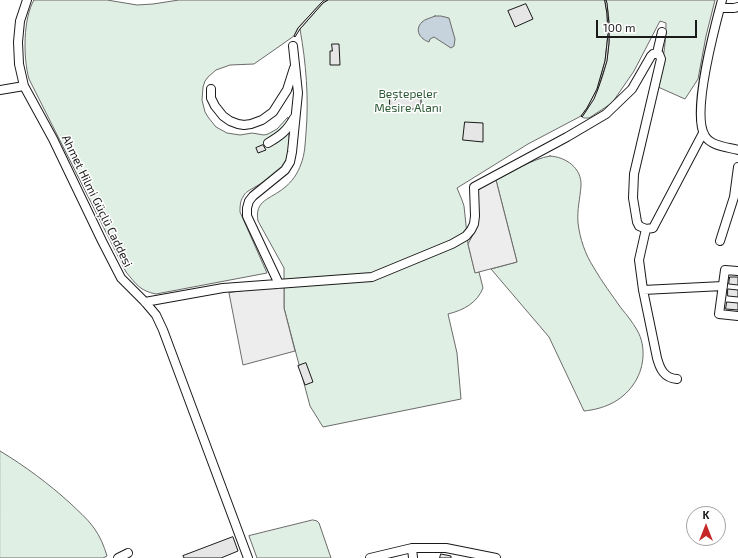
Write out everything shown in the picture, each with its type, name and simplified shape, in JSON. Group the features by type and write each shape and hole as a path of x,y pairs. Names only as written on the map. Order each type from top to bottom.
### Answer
{"street":[{"name":"Ahmet Hilmi Güçlü Caddesi","path":"27,0 20,21 18,42 19,64 24,86 53,139 121,278 156,315 163,330 248,558"},
{"path":"738,7 734,8 721,4 706,68 701,115 702,130 709,140 714,143 738,150"},
{"path":"657,53 662,32"},
{"path":"279,284 247,216 247,208 253,196 284,170 290,162 298,93 294,46"},
{"path":"657,53 660,55 661,60 634,174 633,198 639,226 646,229 653,228 704,133"},
{"path":"144,302 223,288 372,277 452,244 466,236 474,224 474,187 606,114 632,89 651,56 657,53"},
{"path":"211,89 211,98 215,106 224,116 230,121 238,124 251,124 262,120 273,112 287,90 295,65"},
{"path":"0,90 24,86"},
{"path":"268,143 280,136 289,126 296,114"},
{"path":"720,241 734,197 738,167"},
{"path":"646,229 640,260 643,290 656,358 664,373 667,376 677,379"},
{"path":"738,271 725,270 719,314 738,316"},
{"path":"643,290 723,286"},
{"path":"370,558 412,548 446,548 496,558"},
{"path":"412,548 413,558"},
{"path":"118,558 128,553"}],"green space":[{"path":"34,0 107,0 137,5 179,0 325,0 298,28 294,36 254,64 230,65 216,70 208,77 203,87 202,100 205,112 216,127 227,133 240,135 252,133 264,135 268,134 277,129 288,117 289,147 286,162 274,175 246,192 240,204 240,212 267,273 156,294 142,289 126,272 29,79 25,38 30,8"},
{"name":"Beştepeler Mesire Alanı","path":"328,0 605,0 608,34 605,61 597,89 581,116 528,144 457,188 464,206 468,244 475,272 479,272 483,288 474,302 465,308 448,314 457,353 461,399 323,427 310,406 284,308 284,268 258,221 257,214 261,204 287,186 292,180 298,171 302,160 305,149 307,94 300,29 323,3"},
{"path":"606,0 715,0 706,36 698,79 685,99 658,87 664,55 666,31 666,23 660,21 634,71 612,103 589,118 582,117 597,91 603,76 606,62 609,46 609,15"},
{"path":"550,156 567,161 579,174 581,186 578,223 583,246 600,278 635,327 642,344 642,365 633,385 623,396 611,404 591,410 584,411 549,337 491,269 517,262 496,180 529,163"},
{"path":"0,451 45,482 82,515 98,534 107,556 103,558 0,558"},
{"path":"313,520 319,523 331,558 257,558 249,536"}],"shaded area":[{"path":"435,16 449,18 455,39 454,46 451,48 434,37 430,39 429,42 426,41 419,34 418,28 422,22"},
{"path":"496,180 517,262 475,273 468,244 476,229 478,191 486,183"},
{"path":"284,285 284,308 295,351 243,365 229,293"}],"building":[{"path":"325,0 328,0 323,3 300,29 295,37 294,36 298,28"},
{"path":"605,0 607,3 609,24 607,61 594,99 582,117 581,116 597,89 605,61 608,34"},
{"path":"526,4 533,19 515,27 508,11"},
{"path":"332,44 339,44 340,65 330,65 330,51 332,51"},
{"path":"390,96 421,96 421,109 390,109"},
{"path":"465,122 483,123 483,142 463,140"},
{"path":"263,145 266,150 258,153 256,148"},
{"path":"730,277 738,277 738,285 729,284"},
{"path":"728,289 738,290 738,297 728,296"},
{"path":"727,302 738,303 738,310 726,309"},
{"path":"306,363 313,382 305,385 298,366"},
{"path":"233,537 238,551 221,558 184,558 183,556"},
{"path":"441,554 451,556 451,558 440,558"}]}
